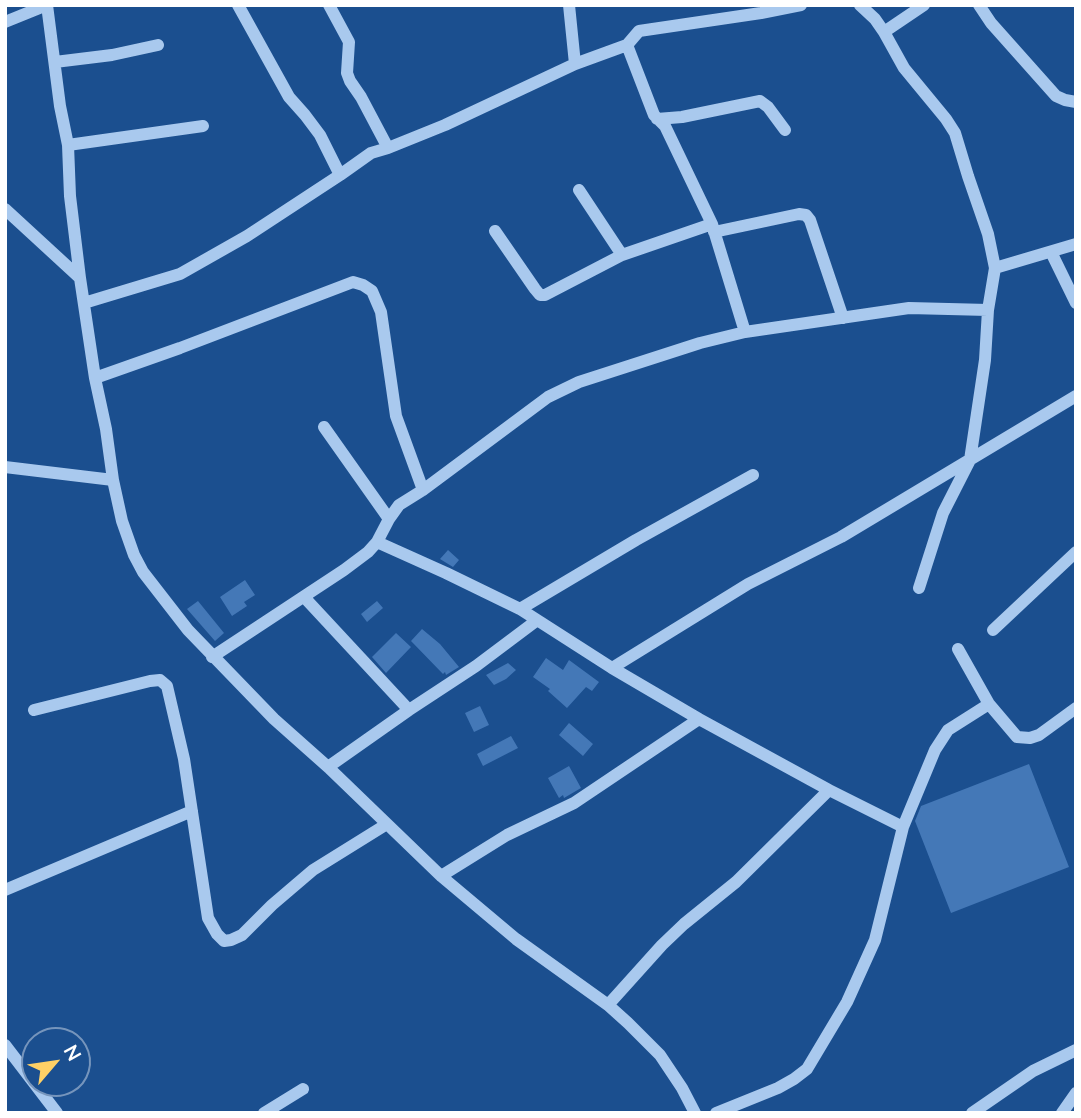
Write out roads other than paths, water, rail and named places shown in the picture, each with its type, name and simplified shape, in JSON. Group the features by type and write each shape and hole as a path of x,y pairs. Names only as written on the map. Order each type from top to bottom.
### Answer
{"street":[{"path":"5,22 47,5 60,106 68,145 70,196 95,378 113,480 127,538 143,572 212,657 441,877 516,939 608,1005 660,1055 682,1087 695,1113"},
{"path":"238,5 289,97 320,135 340,175"},
{"path":"329,5 349,42 347,73 350,81 388,148"},
{"path":"569,5 575,64"},
{"path":"84,303 180,274 247,236 371,153 445,125 575,64 626,45 639,31 801,5"},
{"path":"860,5 875,19 904,68 956,133 988,234 995,268 970,460 943,513 919,588"},
{"path":"884,32 924,5"},
{"path":"979,5 991,23 1056,96 1076,102"},
{"path":"55,62 112,55 158,45"},
{"path":"626,45 657,119 665,126 713,228 745,332"},
{"path":"657,119 682,117 761,101 785,130"},
{"path":"68,145 203,126"},
{"path":"579,190 622,255"},
{"path":"5,209 80,278"},
{"path":"495,231 540,295 545,295 622,255 713,228 806,215 843,318"},
{"path":"995,268 1076,244"},
{"path":"1051,252 1076,303"},
{"path":"95,378 353,282 363,285 372,291 381,312 396,416 423,490"},
{"path":"212,657 360,558 377,542 399,505 564,388 662,355 745,332 909,308 988,310"},
{"path":"612,668 748,584 841,537 1076,396"},
{"path":"324,427 389,519"},
{"path":"5,467 113,480"},
{"path":"520,609 753,475"},
{"path":"377,542 520,609 699,719 903,827"},
{"path":"993,630 1076,552"},
{"path":"304,597 409,710"},
{"path":"328,767 476,666 536,621"},
{"path":"958,649 989,704 1017,737 1030,738 1039,735 1076,708"},
{"path":"34,710 150,681 160,680 167,686 184,759 208,918 216,934 224,941 242,934 313,870 387,824"},
{"path":"716,1113 778,1088 807,1069 847,1002 875,940 903,827 936,750 948,730 989,704"},
{"path":"441,877 507,835 574,803 699,719"},
{"path":"608,1005 684,924 736,882 829,790"},
{"path":"5,890 192,811"},
{"path":"5,1045 57,1113"},
{"path":"972,1113 1033,1071 1076,1050"},
{"path":"264,1113 303,1090"},
{"path":"1062,1113 1076,1093"}]}
